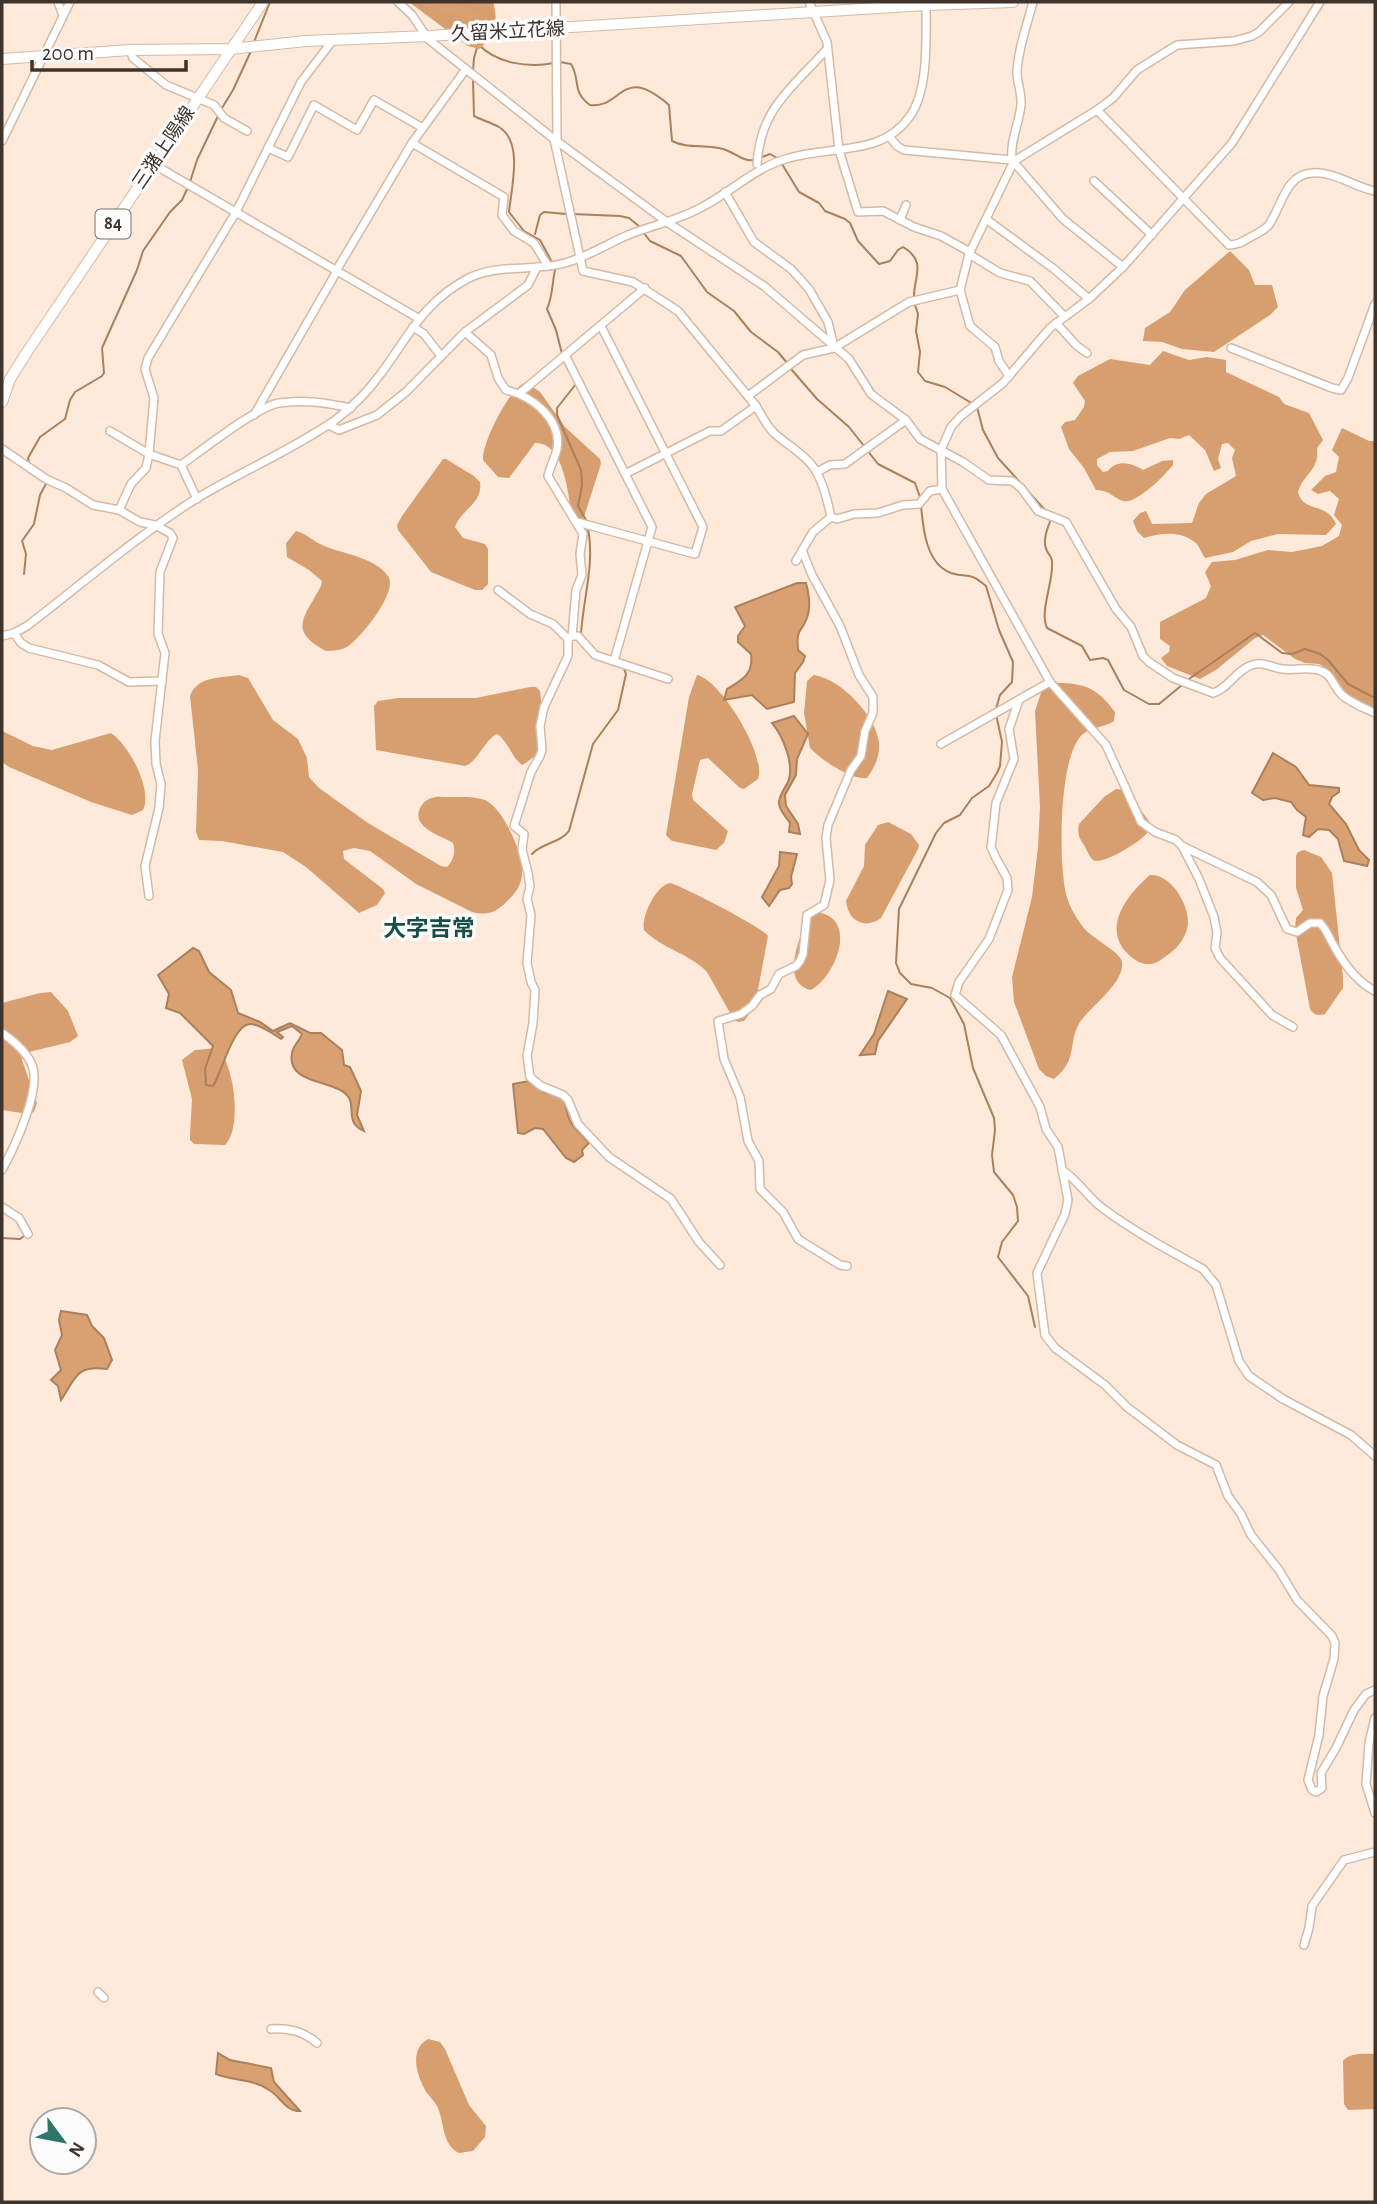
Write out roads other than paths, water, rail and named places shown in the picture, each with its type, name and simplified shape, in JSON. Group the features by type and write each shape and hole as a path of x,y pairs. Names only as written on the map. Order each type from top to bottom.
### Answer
{"main road":[{"name":"三潴上陽線","path":"2,402 6,377 263,2"},
{"name":"久留米立花線","path":"2,59 130,50 231,49 333,40 556,29 812,7 1013,2"}],"street":[{"path":"58,2 63,15"},
{"path":"2,141 70,2"},
{"path":"398,2 412,15 428,39 555,140 667,222 764,286 849,359 871,394 906,420 920,439 989,480 1012,481 1021,488 1038,511 1066,522 1116,609 1131,628 1143,656 1161,672 1213,693 1218,692 1241,671 1255,664 1264,663 1280,669 1307,668 1322,671 1342,695 1375,713"},
{"path":"556,2 555,140 583,271 619,278 645,288 678,311 756,406 763,421 783,442 800,453 817,472 831,517"},
{"path":"1009,376 999,361 995,346 970,326 960,290 970,253 1013,160 1012,145 1021,93 1017,77 1018,60 1033,2"},
{"path":"889,136 904,150 1013,160 1097,110 1113,98 1137,69 1177,45 1234,41 1252,36 1289,2"},
{"path":"1293,1027 1272,1015 1215,951 1217,933 1214,916 1199,878 1182,846 1176,840 1155,832 1141,822 1106,745 1050,682 942,489 942,450 951,427 961,416 1003,383 1056,323 1089,299 1123,267 1184,200 1232,143 1320,2"},
{"path":"2,636 14,633 37,618 155,525 329,425 351,408 379,377 418,318 433,302 470,277 499,269 552,265 579,258 705,205 766,165 796,156 871,145 898,130 911,116 922,92 926,3"},
{"path":"812,7 827,42 839,150 858,212 883,211 914,228 941,236 1000,273 1030,281 1064,316"},
{"path":"119,510 131,484 146,468 149,454 154,398 145,369 148,358 236,212 302,82 333,40"},
{"path":"130,50 133,58 166,85 214,105 224,118 247,131"},
{"path":"757,164 758,142 766,120 778,101 826,50"},
{"path":"253,415 411,143 466,69"},
{"path":"268,148 288,157 314,105 357,130 374,100 424,128"},
{"path":"1097,110 1229,245 1235,245 1265,229 1292,183 1302,176 1311,173 1332,176 1358,188 1375,191"},
{"path":"411,143 504,197 502,215 514,231 534,243 552,265"},
{"path":"1013,160 1063,219 1123,267"},
{"path":"153,164 418,318"},
{"path":"1094,181 1152,235"},
{"path":"1095,199 1102,190"},
{"path":"724,192 754,242 791,269 809,289 828,322 834,348"},
{"path":"900,220 906,205"},
{"path":"986,219 1054,269 1089,299"},
{"path":"329,425 339,430 377,415 406,392 465,332 528,285 537,267"},
{"path":"520,393 645,288"},
{"path":"748,396 803,355 834,348 909,302 960,290"},
{"path":"1231,348 1341,390 1348,379 1375,304"},
{"path":"1056,323 1087,353"},
{"path":"577,522 695,554 703,527 601,326"},
{"path":"412,327 424,334 441,356"},
{"path":"465,332 491,355 498,378 506,390 520,393 538,406 553,426 556,450 548,476 583,534 580,554 582,575 576,590 568,656 544,707 540,726 542,750 531,772 514,827 524,834 522,850 530,887 527,899 531,915 527,963 535,990 527,1056 530,1077 568,1100 578,1124 609,1157 671,1199 699,1242 719,1265"},
{"path":"565,355 652,527 614,661"},
{"path":"181,465 253,415 276,403 311,400 351,408"},
{"path":"625,474 710,431 721,431 756,406"},
{"path":"817,472 830,466 845,464 906,420"},
{"path":"110,431 149,454 181,465 197,499"},
{"path":"2,449 48,480 93,505 119,510 140,522 155,525 170,533 173,538 160,572 157,627 165,653 155,741 156,764 162,784 145,866 149,896"},
{"path":"831,517 837,519 854,514 878,513 904,505 919,504 930,491 942,489"},
{"path":"796,561 813,532 831,517"},
{"path":"802,550 840,626 859,675 873,697 873,713 865,731 861,756 851,770 828,824 828,892 824,905 807,915 800,961 796,966 779,974 771,989 760,995 752,1006 741,1014 718,1021 724,1059 740,1097 748,1141 759,1161 760,1189 783,1212 799,1239 840,1265 847,1266"},
{"path":"498,590 530,614 553,624 570,637 579,636 595,655 668,679"},
{"path":"14,633 21,643 29,648 98,664 130,682 162,681"},
{"path":"941,744 1050,682"},
{"path":"1020,700 1010,729 1014,759 996,803 991,847 1007,878 1008,890 989,939 959,982 955,995 995,1028 1010,1049 1040,1107 1046,1129 1058,1147 1068,1207 1037,1273 1045,1335 1055,1348 1099,1380 1127,1407 1177,1445 1216,1465 1227,1496 1241,1514 1251,1535 1279,1570 1297,1600 1332,1636 1335,1643 1334,1659 1322,1696 1320,1735 1308,1780 1312,1790 1316,1792 1322,1788 1321,1773 1358,1702 1375,1690"},
{"path":"1182,846 1229,867 1263,887 1271,895 1287,929 1297,932 1310,923 1322,925 1352,973 1375,991"},
{"path":"2,1033 26,1054 33,1067 34,1080 25,1118 2,1170"},
{"path":"1062,1170 1077,1182 1090,1199 1120,1221 1203,1269 1211,1277 1216,1285 1239,1361 1249,1376 1283,1399 1350,1435 1375,1456"},
{"path":"2,1207 19,1218 28,1234"},
{"path":"1375,1718 1366,1784 1375,1813"},
{"path":"1304,1945 1312,1906 1344,1860 1375,1852"},
{"path":"271,2029 293,2029 317,2043"}],"waterway":[{"path":"254,42 270,2"},
{"path":"427,2 471,15 479,26 478,44"},
{"path":"473,71 478,44 494,56 514,63 554,63"},
{"path":"222,108 251,51"},
{"path":"560,62 571,64 580,95 590,105 610,101 632,88 641,88 669,105 672,141 723,149 746,160 754,160"},
{"path":"473,80 474,116 499,127 507,134 511,143 514,166 509,212 524,231 540,240 553,264"},
{"path":"190,182 197,160 218,116"},
{"path":"762,157 770,154 779,159"},
{"path":"782,164 799,192 819,203 825,211 850,223 858,241 879,264 890,261 903,247 911,253 918,270 914,299"},
{"path":"38,469 29,463 28,458 40,437 65,419 75,392 104,373 102,348 143,251 170,212 182,200 188,187"},
{"path":"535,234 540,215 544,212 566,214"},
{"path":"572,214 620,216 629,218 640,227"},
{"path":"643,232 650,241 681,256 707,292 734,311 751,332 778,352 788,364"},
{"path":"555,270 547,309 562,354"},
{"path":"915,305 920,352 918,372 925,381 945,387 973,404"},
{"path":"791,369 817,399 849,427 864,446"},
{"path":"576,384 557,408 557,415 581,470 582,485 578,506 586,520"},
{"path":"977,407 983,430 998,458 1046,511"},
{"path":"867,450 878,464 915,483 920,497"},
{"path":"24,574 26,554 22,541 34,524 40,495 47,482"},
{"path":"921,506 927,544 936,562 951,573 971,576 986,586 999,630 1013,662 1012,682 1000,695 996,709"},
{"path":"1051,519 1045,540 1052,561 1045,613 1047,628 1082,646 1090,660 1108,660 1124,690 1149,704 1159,704 1182,685"},
{"path":"581,634 590,555 588,529"},
{"path":"1186,681 1255,633 1282,653 1292,654 1305,649 1320,654 1348,684 1375,698"},
{"path":"532,854 569,831 593,744 618,710 626,674 623,666"},
{"path":"996,714 1002,742 1000,766 989,786 972,798 960,815 944,823 936,833 899,909 896,963 900,973 911,984 932,988 950,998 964,1024 973,1068 994,1118 994,1172 1013,1195 1017,1207 1018,1221 1002,1242 998,1257 1028,1296 1035,1327"},
{"path":"2,1238 20,1239 24,1236"}],"district":[{"name":"大字吉常","path":"429,929"}]}
